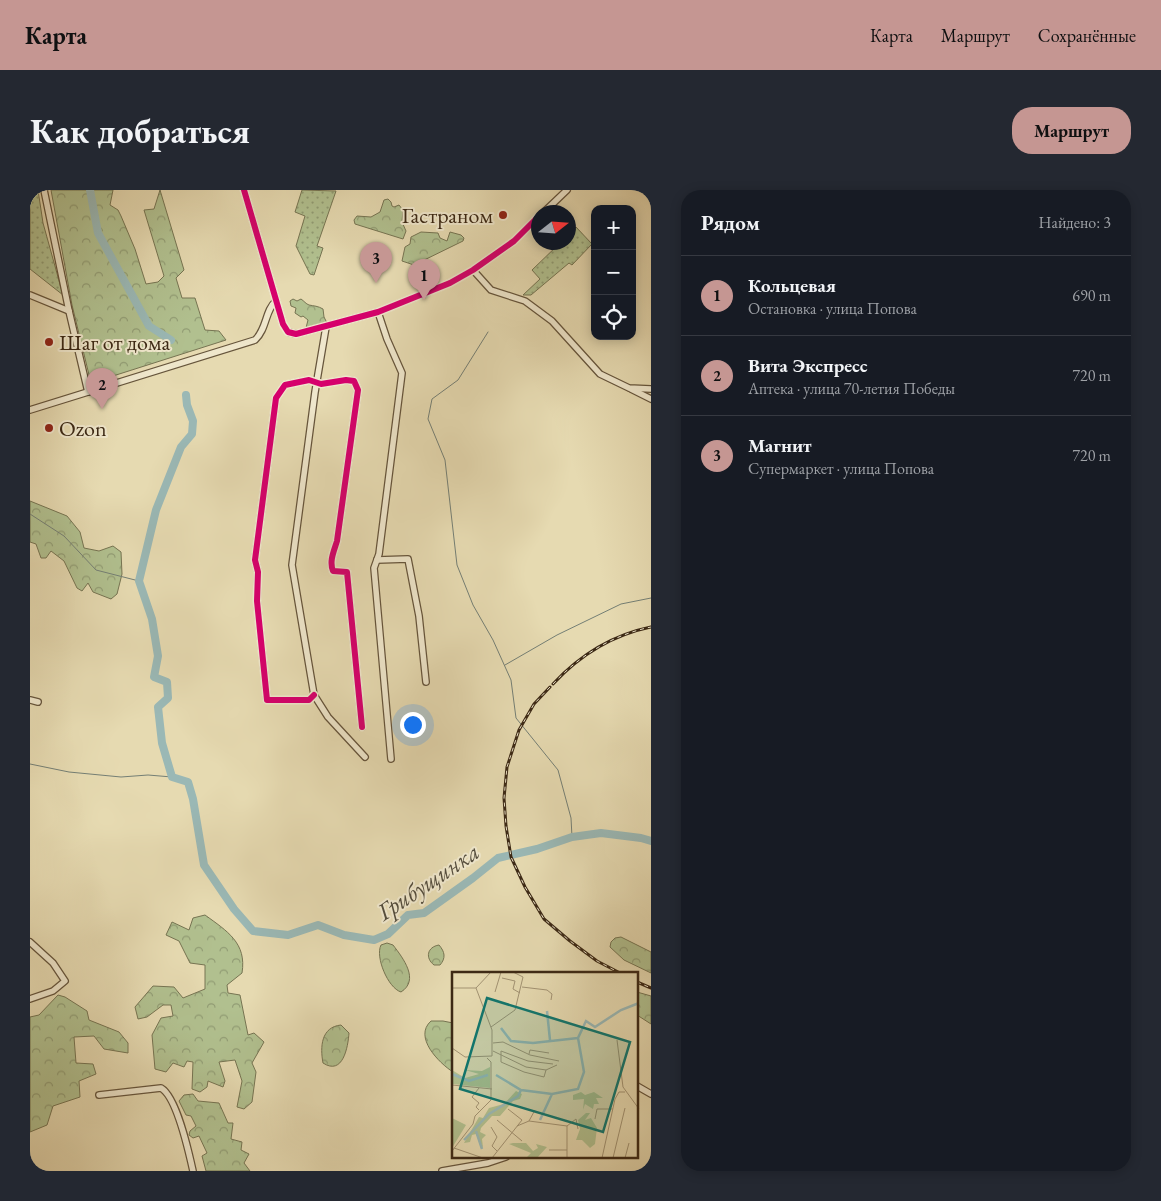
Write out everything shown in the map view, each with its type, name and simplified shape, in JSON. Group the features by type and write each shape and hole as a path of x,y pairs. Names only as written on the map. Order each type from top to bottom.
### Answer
{"street":[{"path":"44,190 88,392"},
{"path":"244,190 283,324 288,332 296,334 378,312 459,279 514,241 531,224"},
{"path":"551,205 567,190"},
{"path":"473,270 491,290 528,303 552,321 600,374 651,399"},
{"path":"30,295 69,311"},
{"path":"30,410 255,340 262,334 272,305 276,301"},
{"path":"378,312 387,339 402,372 377,560 374,568 391,759"},
{"path":"326,327 292,565 314,695 328,717 365,758"},
{"path":"314,695 309,700 267,700 257,601 258,572 255,560 276,398 285,385 309,380 321,384 346,380 354,381 358,390 331,567 333,571 347,572 362,727"},
{"path":"629,388 651,389"},
{"path":"377,560 408,558 419,616 426,682"},
{"path":"30,700 38,702"},
{"path":"30,942 53,963 66,981 53,991 30,999"},
{"path":"638,1087 651,1094"},
{"path":"99,1095 162,1088 166,1091 186,1138 193,1171"},
{"path":"442,1171 488,1163 503,1158"}],"green space":[{"path":"30,190 38,190 43,223 63,295 30,269"},
{"path":"51,190 113,190 110,205 118,210 121,216 135,249 146,284 158,282 164,276 144,210 154,209 160,190 184,270 176,278 182,298 195,298 205,330 219,331 226,340 91,383 72,305"},
{"path":"302,190 336,191 317,246 323,248 314,275 310,274 296,246 305,216 295,212"},
{"path":"388,199 392,206 399,205 403,210 402,222 406,231 403,239 355,224 354,220 357,216 371,217 380,212 384,200"},
{"path":"576,227 591,243 572,265 569,263 531,295 523,295 540,279 532,270 553,250 576,250"},
{"path":"421,232 438,233 440,238 447,241 450,232 461,235 464,238 463,241 414,265 402,261 405,247 410,244 411,237"},
{"path":"293,299 297,301 301,299 308,305 323,309 327,323 310,329 306,328 308,320 295,313 296,308 291,306 290,301"},
{"path":"30,501 67,516 80,532 84,548 99,551 113,546 121,552 122,574 117,594 111,599 93,592 88,583 82,591 77,588 64,561 51,551 46,558 41,558 36,544 30,542"},
{"path":"205,915 228,932 238,946 243,963 242,973 227,985 228,993 240,995 248,1035 254,1033 264,1042 252,1063 256,1072 252,1102 244,1109 237,1107 242,1081 235,1060 219,1062 225,1081 223,1087 208,1081 207,1087 200,1092 192,1089 193,1062 187,1061 184,1067 173,1063 166,1072 155,1069 152,1035 161,1018 173,1016 171,1005 163,1005 147,1017 138,1019 135,1007 153,986 174,987 183,998 205,989 205,965 190,963 179,941 166,935 172,922 189,930 193,918"},
{"path":"621,937 651,952 651,973 624,960 610,947 611,942 615,938"},
{"path":"387,943 393,945 408,969 409,981 407,987 401,992 387,979 381,964 381,945"},
{"path":"439,945 443,950 444,957 440,965 434,965 428,956 432,948"},
{"path":"638,992 651,996 651,1024 638,1016"},
{"path":"58,995 65,997 87,1011 89,1020 119,1032 128,1043 128,1053 104,1049 94,1036 74,1037 76,1063 93,1064 96,1074 79,1081 80,1097 53,1106 47,1125 30,1132 30,1017 39,1015"},
{"path":"431,1021 452,1023 452,1071 430,1049 426,1042 426,1027"},
{"path":"341,1025 349,1033 346,1052 340,1063 330,1066 323,1063 323,1039 329,1030"},
{"path":"193,1094 198,1101 219,1103 228,1123 233,1123 231,1139 242,1142 241,1150 249,1154 244,1163 250,1171 206,1171 202,1156 207,1153 199,1136 193,1138 189,1135 190,1131 196,1126 191,1116 186,1115 179,1101 184,1095"}],"waterway":[{"name":"Грибущинка","path":"90,190 98,233 149,326 171,340"},
{"path":"488,332 458,380 432,399 428,419 445,460 457,565 473,605 493,640 511,680 516,718 558,770 571,818 572,837"},
{"name":"Грибущинка","path":"186,395 187,405 193,421 192,434 181,447 156,510 139,581 152,619 158,656 154,677 167,682 168,698 158,707 162,743 172,777 188,782 193,799 204,865 234,909 253,931 288,935 318,925 344,935 374,940 388,934 408,915 424,913 498,858 537,849 572,837 601,833 651,841"},
{"path":"30,514 64,536 96,570 139,581"},
{"path":"505,665 557,635 621,604 651,598"},
{"path":"30,764 69,772 121,777 148,775 172,777"}],"railway":[{"path":"553,684 574,664 597,648 623,635 651,627"},
{"path":"550,687 534,704 519,730 507,767 504,798 511,857 525,887 544,919 597,961 618,972"},
{"path":"638,982 651,988"}],"cycle path":[{"path":"244,190 283,324 288,332 296,334 378,312 450,283 473,270 514,241 531,224"},
{"path":"314,695 309,700 267,700 257,601 258,572 255,560 276,398 285,385 309,380 321,384 346,380 354,381 358,390 337,541 332,556 332,564 333,571 347,572 362,727"}],"place":[{"name":"Гастраном","path":"503,215"},
{"name":"Магнит","path":"376,283"},
{"name":"Кольцевая","path":"424,300"},
{"name":"Шаг от дома","path":"49,342"},
{"name":"Вита Экспресс","path":"102,409"},
{"name":"Ozon","path":"49,428"}]}
